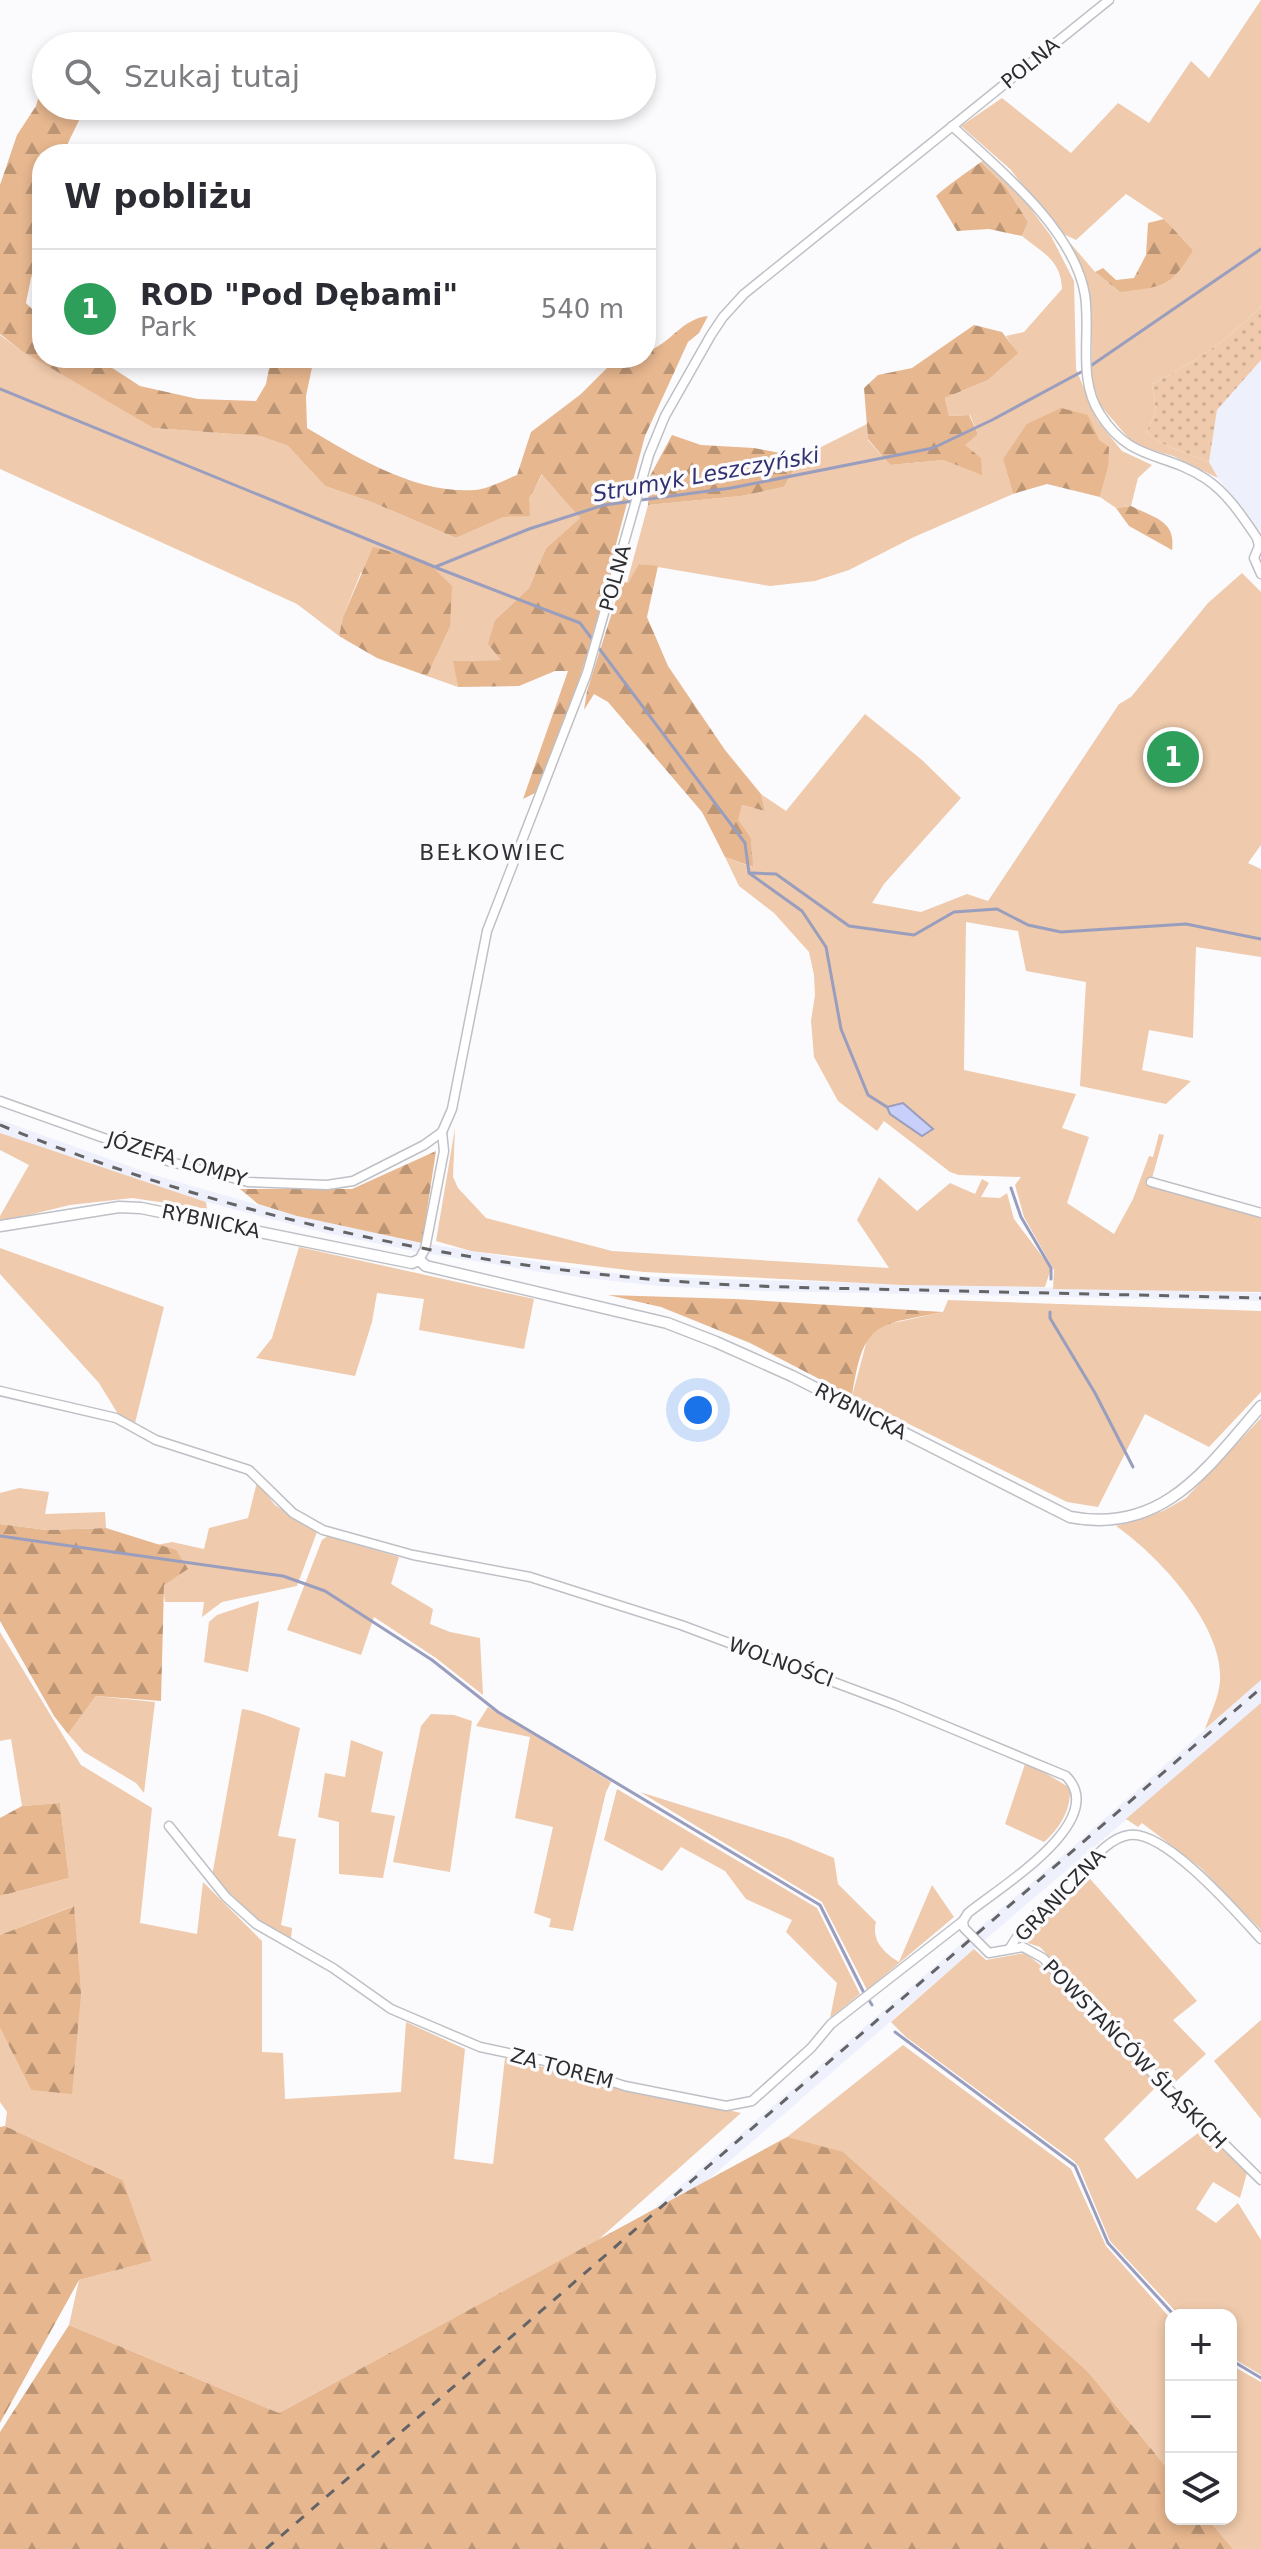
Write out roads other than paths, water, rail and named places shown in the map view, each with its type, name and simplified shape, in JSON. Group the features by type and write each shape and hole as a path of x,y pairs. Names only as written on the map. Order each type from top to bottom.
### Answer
{"street":[{"name":"POLNA","path":"442,1132 452,1109 487,931 564,739 596,644 649,455 665,416 711,335 736,302 1109,0"},
{"path":"952,126 1006,172 1069,254 1084,293 1086,370 1098,411 1126,444 1137,451 1182,466 1215,485 1257,538 1260,545 1254,558 1261,574"},
{"name":"JÓZEFA LOMPY","path":"0,1101 171,1162 248,1182 327,1185 353,1181 413,1151 442,1132"},
{"path":"419,1260 425,1249 444,1151 442,1132"},
{"path":"1151,1182 1261,1213"},
{"name":"RYBNICKA","path":"0,1226 119,1207 141,1208 412,1263 419,1260 426,1266 667,1323 792,1376 1070,1517 1091,1521 1116,1521 1168,1500 1186,1488 1261,1406"},
{"name":"WOLNOŚCI","path":"0,1391 116,1418 156,1440 249,1470 293,1513 323,1530 413,1555 530,1577 681,1625 895,1705 1066,1776 1077,1792 1070,1820 1043,1854 975,1908 964,1924"},
{"name":"ZA TOREM","path":"169,1826 226,1897 256,1924 333,1968 391,2009 480,2047 550,2062 625,2086 726,2106 752,2101 811,2048 831,2024 964,1924"},
{"name":"GRANICZNA","path":"1010,1948 1022,1929 1105,1849 1117,1839 1132,1834 1154,1840 1170,1851 1218,1892 1261,1939"},
{"name":"POWSTAŃCÓW ŚLĄSKICH","path":"964,1924 989,1953 1023,1947 1043,1958 1114,2035 1261,2180"}],"water":[{"path":"903,1103 933,1129 922,1136 890,1114 887,1107"}],"waterway":[{"name":"Strumyk Leszczyński","path":"1089,367 1261,249"},
{"name":"Strumyk Leszczyński","path":"0,389 435,567 529,529 604,505 731,488 933,448 1083,371"},
{"path":"437,568 580,623 745,843 749,873 802,911 826,947 841,1029 868,1095 887,1107"},
{"path":"751,873 776,874 849,926 914,935 954,912 997,909 1028,925 1061,932 1186,924 1261,939"},
{"path":"1011,1188 1021,1217 1051,1268 1051,1279"},
{"path":"1050,1312 1050,1318 1095,1393 1133,1467"},
{"path":"0,1536 283,1576 325,1591 432,1660 498,1712 820,1905 864,1993"},
{"path":"869,2000 872,2005"},
{"path":"895,2032 1075,2166 1108,2243 1168,2309"},
{"path":"1237,2364 1261,2378"}],"railway":[{"path":"0,1125 150,1179 303,1223 459,1255 538,1267 693,1283 1261,1298"},
{"path":"266,2549 1261,1688"}],"place":[{"name":"ROD \"Pod Dębami\"","path":"1173,757"}],"district":[{"name":"BEŁKOWIEC","path":"493,852"}]}
